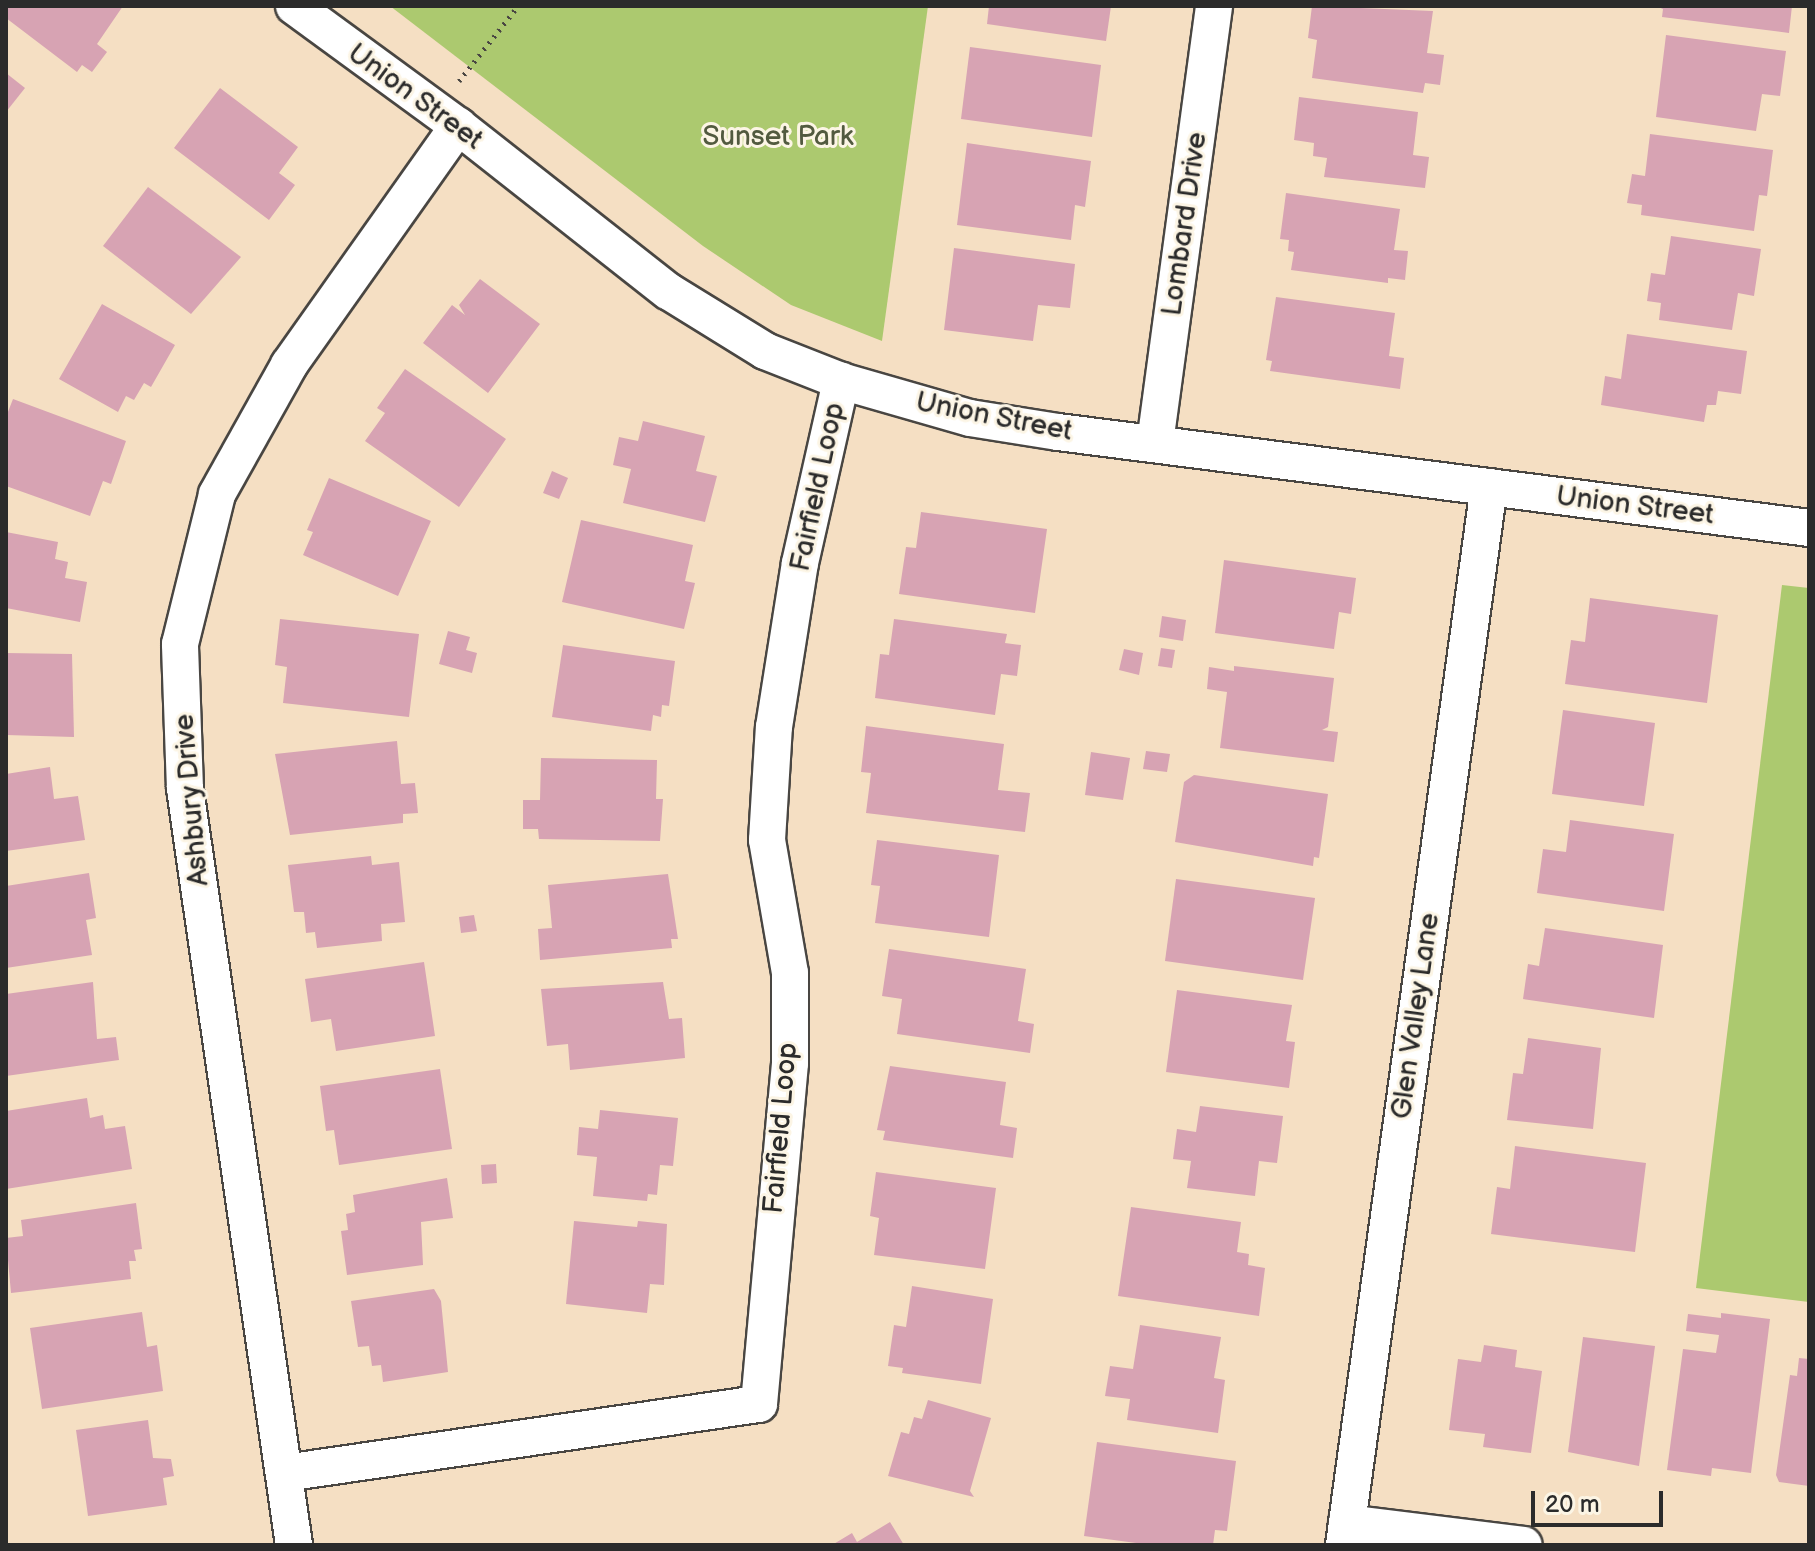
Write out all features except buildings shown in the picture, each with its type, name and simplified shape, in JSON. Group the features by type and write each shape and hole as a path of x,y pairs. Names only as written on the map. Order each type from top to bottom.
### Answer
{"street":[{"name":"Union Street","path":"294,6 447,118 668,291 765,351 841,381 970,418 1809,528"},
{"name":"Lombard Drive","path":"1155,443 1214,6"},
{"name":"Ashbury Drive","path":"294,1545 185,789 180,644 217,494 289,365 447,118"},
{"name":"Fairfield Loop","path":"285,1473 759,1404 790,1063 790,973 767,840 774,727 800,563 841,381"},
{"name":"Glen Valley Lane","path":"1345,1534 1489,487"},
{"path":"1345,1534 1524,1545"}],"path":[{"path":"447,118 518,6"}],"green space":[{"name":"Sunset Park","path":"390,6 928,6 882,341 791,305 703,246"},
{"path":"1782,585 1809,588 1809,1302 1696,1288"}]}
